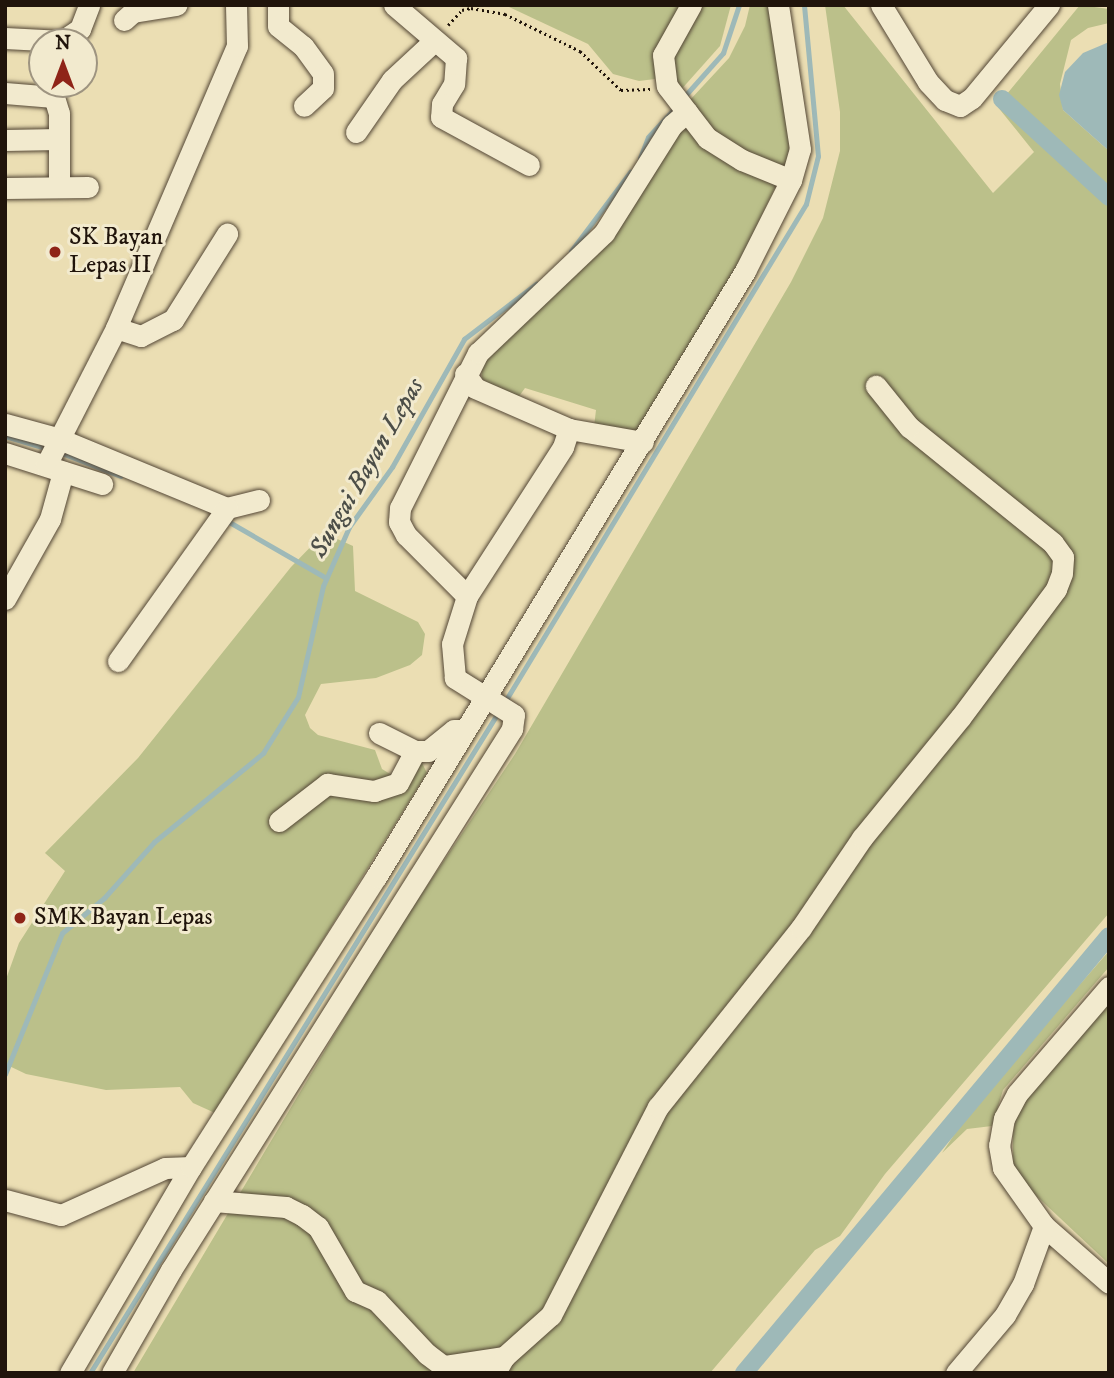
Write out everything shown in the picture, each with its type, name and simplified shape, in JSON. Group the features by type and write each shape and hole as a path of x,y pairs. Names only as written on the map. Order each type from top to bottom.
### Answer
{"street":[{"path":"5,38 62,41 80,29 89,5"},
{"path":"124,20 133,12 176,5"},
{"path":"5,599 50,520 54,455 116,328 237,46 236,5"},
{"path":"278,5 278,26 303,46 323,74 323,88 304,106"},
{"path":"394,5 456,58 458,66 439,112 441,117 529,165"},
{"path":"691,5 663,55 677,98 707,138 742,160 791,180"},
{"path":"71,1373 191,1167 465,730 489,698 745,271 791,180 800,149 778,5"},
{"path":"881,5 928,82 945,100 960,106 972,98 1049,5"},
{"path":"356,132 392,80 434,41"},
{"path":"5,93 54,97 59,139 59,187"},
{"path":"467,596 399,523 400,508 465,374 478,354 604,233 672,125 677,98"},
{"path":"5,140 59,139"},
{"path":"5,188 88,187"},
{"path":"116,328 141,336 173,320 227,234"},
{"path":"465,374 475,388 569,429 643,442"},
{"path":"214,1202 286,1208 302,1214 318,1227 355,1291 377,1301 427,1354 448,1370 499,1365 551,1315 659,1107 802,928 862,838 960,718 1056,589 1062,573 1063,556 1053,543 909,427 876,386"},
{"path":"5,424 102,484"},
{"path":"112,1373 214,1202 512,729 515,721 510,712 455,678 452,644 467,596 563,447 569,429"},
{"path":"5,453 54,455 221,517"},
{"path":"118,660 221,517 259,500"},
{"path":"379,733 415,751 428,751 454,730 465,730"},
{"path":"279,821 327,784 374,791 398,783 415,751"},
{"path":"1109,987 1017,1094 1004,1118 999,1144 1003,1168 1044,1226 1109,1283"},
{"path":"5,1200 61,1215 165,1168 191,1167"},
{"path":"956,1373 1005,1315 1023,1284 1044,1226"}],"path":[{"path":"434,41 462,10 485,10 520,20 580,51 621,90 677,98"}],"green space":[{"path":"505,5 681,5 655,79 639,81 613,74 588,44"},
{"path":"699,5 731,5 720,46 679,92 672,58"},
{"path":"750,5 772,5 789,123 790,157 740,260 636,436 594,427 596,410 525,388 517,399 482,379 481,362 598,254 629,210 690,100 729,58 745,26"},
{"path":"825,5 843,5 993,193 1034,152 997,106 1080,5 1109,9 1109,23 1088,28 1071,40 1060,84 1063,110 1109,151 1109,913 885,1174 840,1236 815,1250 710,1373 133,1373 387,946 515,754 791,282 823,218 840,151 840,112"},
{"path":"324,533 353,546 355,591 418,622 425,634 422,655 410,665 376,678 321,684 305,715 310,728 318,735 375,750 382,769 395,777 422,763 427,773 215,1113 193,1103 180,1087 106,1090 26,1074 5,1064 5,982 19,943 65,871 45,853 138,758 291,567"},
{"path":"1109,951 1109,967 1003,1090 992,1126 967,1129 942,1153 972,1108"},
{"path":"1109,989 1109,1264 1013,1174 1013,1132 1021,1094"}],"water":[{"path":"1109,42 1109,151 1063,110 1059,95 1065,72 1083,53"}],"waterway":[{"name":"Sungai Bayan Lepas","path":"682,99 723,53 739,5"},
{"path":"504,703 806,204 818,156 804,5"},
{"path":"1002,99 1109,197"},
{"name":"Sungai Bayan Lepas","path":"640,158 648,137 676,107"},
{"name":"Sungai Bayan Lepas","path":"571,251 630,172"},
{"name":"Sungai Bayan Lepas","path":"5,1074 62,933 104,898 154,842 263,753 298,697 323,586 349,527 392,467 464,339 536,284"},
{"path":"5,436 49,449"},
{"path":"59,452 121,476"},
{"path":"224,519 326,578"},
{"path":"90,1373 499,711"},
{"path":"744,1373 1109,936"}],"place":[{"name":"SK Bayan Lepas II","path":"55,252"},
{"name":"SMK Bayan Lepas","path":"20,918"}]}
